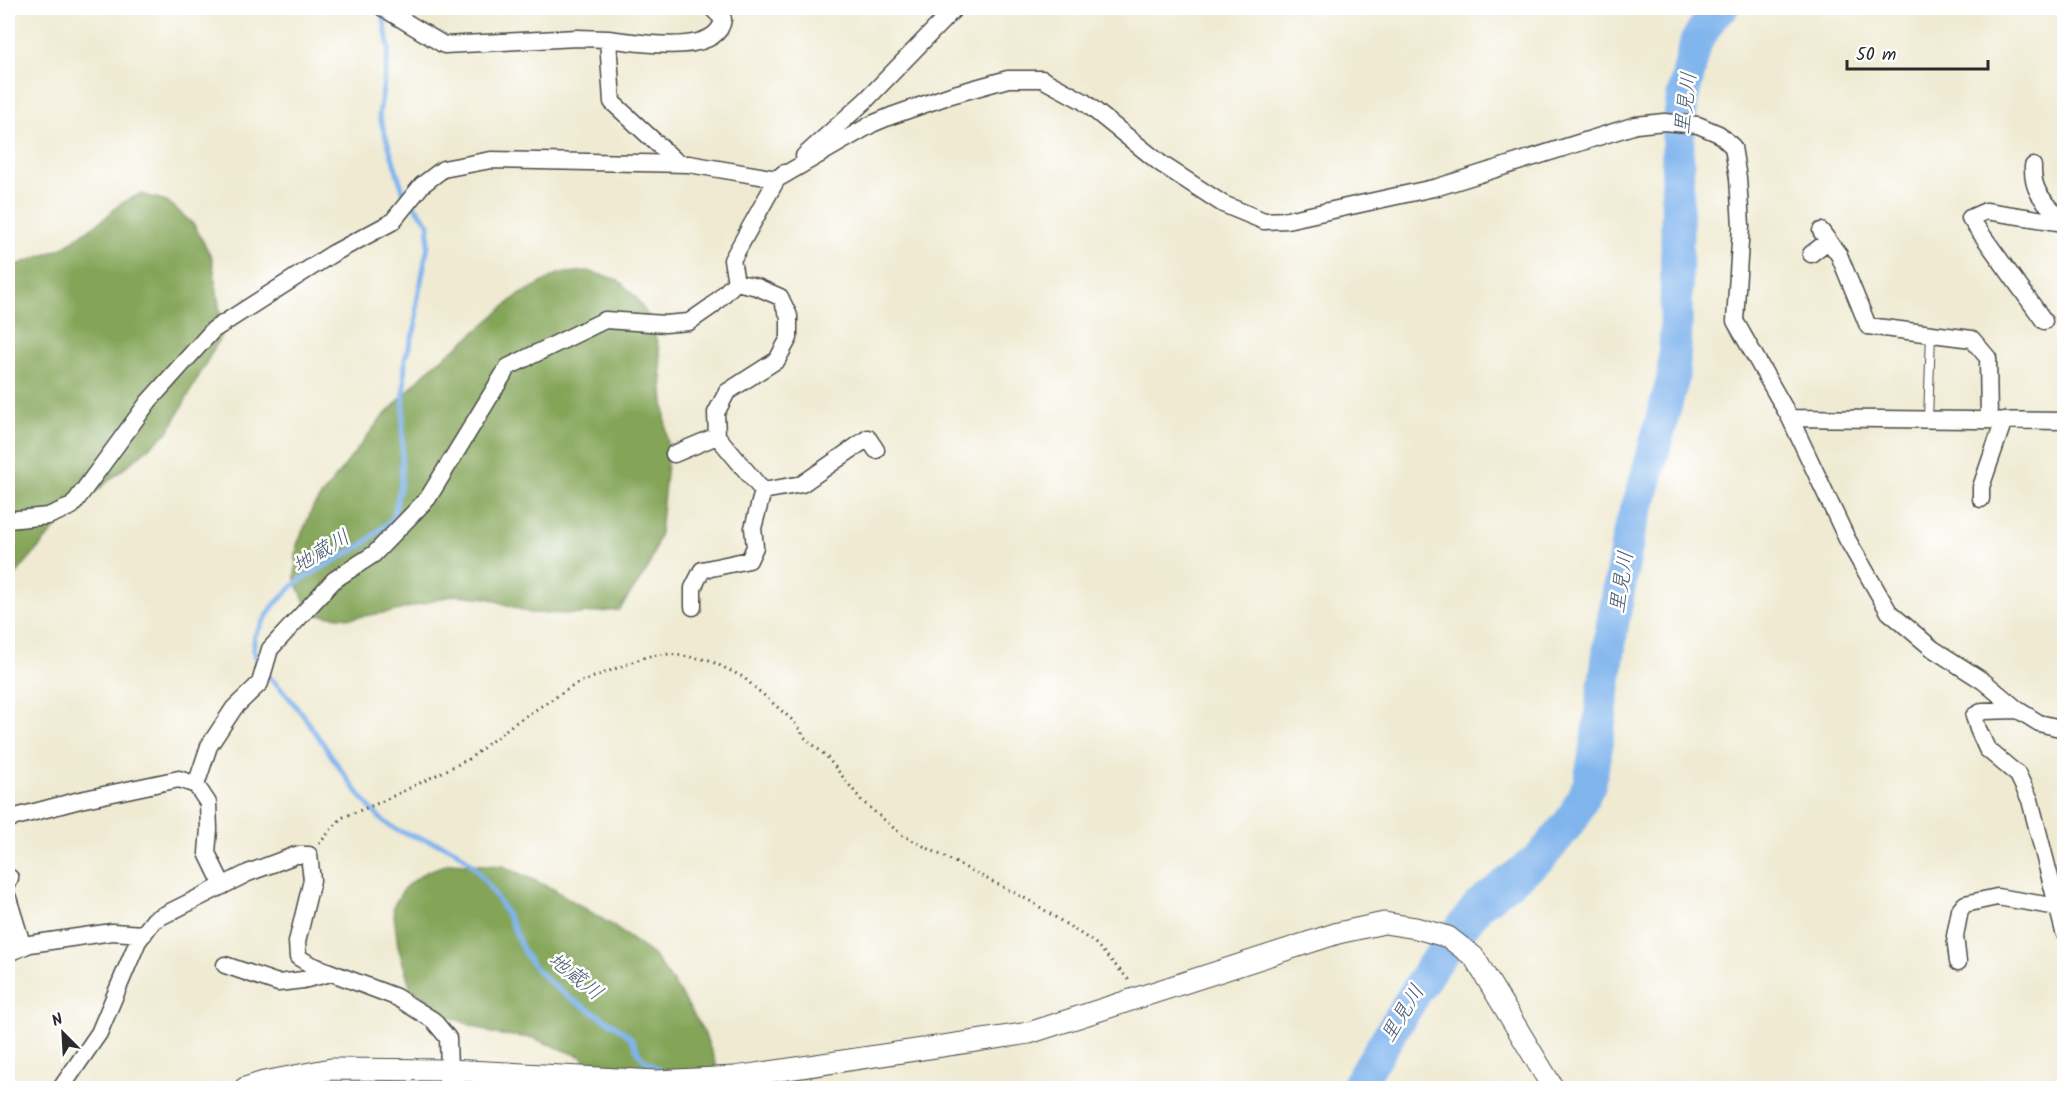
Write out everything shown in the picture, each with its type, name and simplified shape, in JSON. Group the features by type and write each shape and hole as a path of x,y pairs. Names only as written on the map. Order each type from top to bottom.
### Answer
{"street":[{"path":"382,8 444,45 577,38 677,45 698,43 714,35 722,27 723,19 714,10"},
{"path":"736,282 732,261 777,179 866,100 955,8"},
{"path":"608,39 612,102 679,164"},
{"path":"8,520 48,516 72,506 149,401 213,330 332,254 392,222 422,185 443,169 491,160 679,164 777,179 882,120 951,94 1008,79 1042,79 1083,101 1160,163 1223,204 1264,220 1287,220 1438,187 1636,125 1664,122 1698,125 1719,134 1733,147 1738,178 1741,226 1735,321 1790,418 1847,539 1889,612 1933,649 1983,681 2018,710 2039,723 2064,729"},
{"path":"2033,166 2032,177 2036,191 2064,222"},
{"path":"2044,321 1970,218 1986,211 2064,222"},
{"path":"1811,254 1825,236 1839,255 1868,326 1972,339 1988,358 1997,420 1981,487 1981,499"},
{"path":"736,282 757,287 780,297 789,316 789,338 777,360 727,392 716,412 717,436 763,491"},
{"path":"196,785 209,746 234,708 260,683 270,649 334,580 374,554 428,498 508,367 605,321 664,324 689,322 712,306 736,282"},
{"path":"1790,418 2064,421"},
{"path":"674,454 717,436"},
{"path":"763,491 802,484 868,438 876,450"},
{"path":"693,608 693,588 702,570 749,560 755,547 753,528 763,491"},
{"path":"2018,710 1983,711 1974,716 1987,749 2018,775 2030,800 2064,932"},
{"path":"8,819 80,800 178,779 196,785 208,803 207,853 223,886"},
{"path":"62,1089 99,1033 138,941 154,920 248,873 296,855 309,855 312,880 297,942 298,957 311,965 396,997 433,1020 448,1038 447,1079"},
{"path":"1958,962 1955,936 1960,910 1965,904 1998,897 2058,907"},
{"path":"8,898 15,950 30,944 112,932 144,934"},
{"path":"245,1089 264,1082 332,1069 447,1079 656,1081 674,1084 735,1077 1029,1033 1338,933 1384,923 1416,928 1448,937 1474,957 1553,1089"},
{"path":"225,965 278,983 331,973"}],"lane":[{"path":"1928,419 1931,334"}],"path":[{"path":"309,855 341,818 381,802 469,759 512,725 576,684 648,656 670,654 709,660 744,677 791,719 802,735 827,757 862,801 902,835 1032,902 1095,943 1142,994 1130,1000"}],"green space":[{"path":"140,194 167,201 194,225 212,258 223,332 168,432 66,516 21,568 8,587 8,268 61,249 105,218 120,204"},
{"path":"588,271 618,280 635,296 651,321 660,354 668,453 660,533 649,567 619,610 579,614 530,613 488,598 454,595 396,611 351,618 310,614 295,579 297,545 313,507 379,421 429,369 517,296 558,274"},
{"path":"450,863 503,866 553,889 609,923 653,955 681,994 704,1032 725,1088 594,1088 593,1080 582,1057 533,1038 494,1034 448,1016 411,989 398,946 393,907 405,887 426,872"}],"waterway":[{"name":"里見川","path":"1356,1088 1432,966 1479,905 1542,856 1572,819 1589,785 1612,627 1630,528 1642,494 1673,378 1676,331 1678,136 1682,100 1696,42 1716,10 1722,8"},
{"name":"地蔵川","path":"260,665 253,650 255,635 274,605 297,582 364,544 393,518 401,484 405,359 416,325 417,302 428,245 429,224 403,191 379,115 389,49 383,14"},
{"name":"地蔵川","path":"265,673 295,705 374,812 396,829 443,845 465,858 497,899 514,928 525,954 549,982 625,1033 632,1040 641,1057 665,1073"}]}
